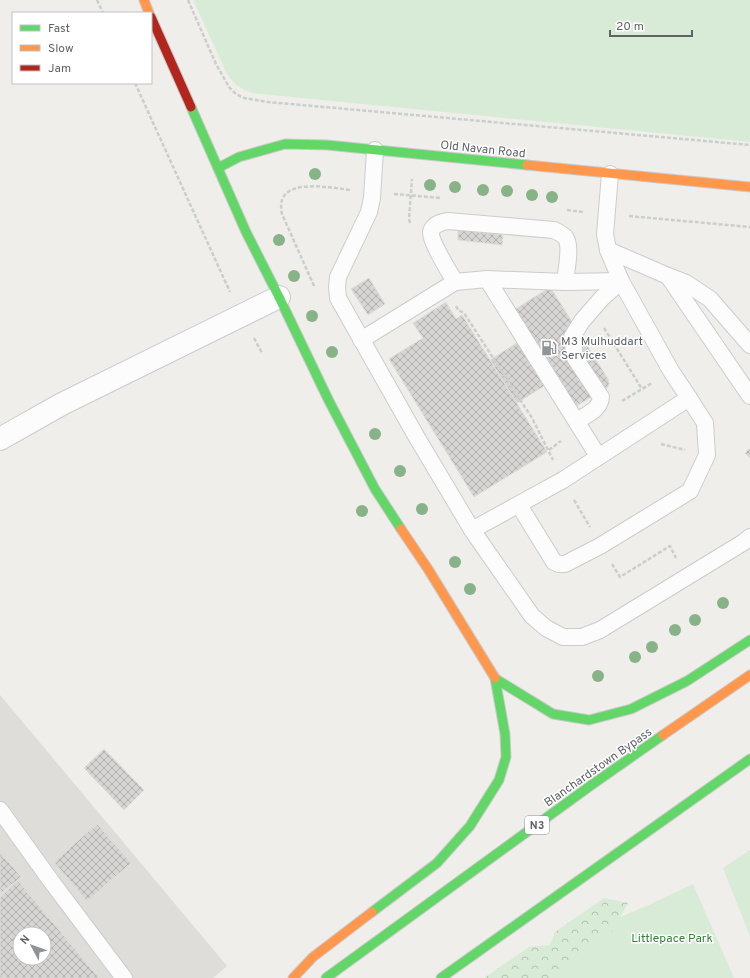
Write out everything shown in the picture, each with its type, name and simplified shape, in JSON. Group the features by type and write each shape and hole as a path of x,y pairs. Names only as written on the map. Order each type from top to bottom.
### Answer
{"main road":[{"path":"144,0 149,12"},
{"path":"152,19 246,232 329,401 375,489 428,569 496,679 505,734 506,757 500,780 470,826 437,864 313,956 293,978"},
{"name":"Old Navan Road","path":"218,168 239,157 286,144 327,145 750,187"},
{"path":"496,679 553,714 589,720 631,709 688,681 750,640"},
{"name":"Blanchardstown Bypass","path":"326,978 583,791 750,675"},
{"path":"441,978 750,759"}],"street":[{"path":"0,439 62,404 279,297"}],"lane":[{"path":"375,150 372,198 369,212 338,277 338,298 416,436 472,530 532,616 546,628 564,636 582,637 600,630 748,539"},
{"path":"519,504 554,562 565,564 600,546 690,491 707,455 705,423 671,371 640,316 621,281 608,250 606,234 610,174"},
{"path":"455,282 433,242 431,234 433,227 438,223 448,221 554,230 561,233 566,238 569,246 565,282"},
{"path":"608,250 686,283 710,299 750,345"},
{"path":"668,276 750,396"},
{"path":"361,340 455,282 487,279 565,282 621,281"},
{"path":"487,279 598,456"},
{"path":"577,421 597,408 601,397 574,358 572,337 582,321 602,298 621,281"},
{"path":"472,530 563,480 689,398"},
{"path":"0,810 124,978"}],"path":[{"path":"97,0 103,12"},
{"path":"188,0 220,70 230,87 236,94 244,98 268,102 750,145"},
{"path":"135,84 242,315 262,353"},
{"path":"582,321 603,326 642,389"}],"shaded area":[{"path":"0,695 227,966 213,978 0,978"}],"green space":[{"path":"193,0 750,0 750,142 252,93 238,86 227,74"},
{"path":"750,850 750,936 723,868"},
{"name":"Littlepace Park","path":"693,884 734,978 551,978 612,932 620,917"},
{"path":"604,898 628,903 612,932 551,978 484,978 529,947 550,945 555,932"}],"building":[{"path":"458,230 503,235 502,245 458,240"},
{"path":"369,278 385,304 368,315 351,289"},
{"name":"M3 Mulhuddart Services","path":"549,288 552,290 608,379 609,384 607,388 576,406 572,406 555,379 517,403 490,360 528,336 514,310"},
{"path":"446,302 456,319 462,315 547,452 474,497 389,359 423,338 413,323"},
{"path":"750,448 750,458 745,453"},
{"path":"104,749 144,790 124,810 84,768"},
{"path":"97,824 131,863 87,901 54,862"},
{"path":"0,852 21,877 0,894"},
{"path":"18,881 99,978 0,978 0,897"}],"traffic: fast":[{"path":"191,107 246,232 279,297"},
{"path":"218,168 239,157 285,144 327,145 527,165"},
{"path":"279,297 329,401 375,489 401,529"},
{"path":"496,679 553,714 589,720 631,709 687,681 750,640"},
{"path":"372,912 437,863 470,826 499,780 506,757 505,734 495,678"},
{"path":"326,978 590,786 663,735"},
{"path":"441,978 750,759"}],"traffic: slow":[{"path":"144,0 149,12"},
{"path":"527,165 750,187"},
{"path":"401,529 428,569 495,678"},
{"path":"663,735 750,675"},
{"path":"293,978 313,957 372,912"}],"traffic: jam":[{"path":"152,19 191,107"}],"place":[{"name":"M3 Mulhuddart Services","path":"549,348"}]}
